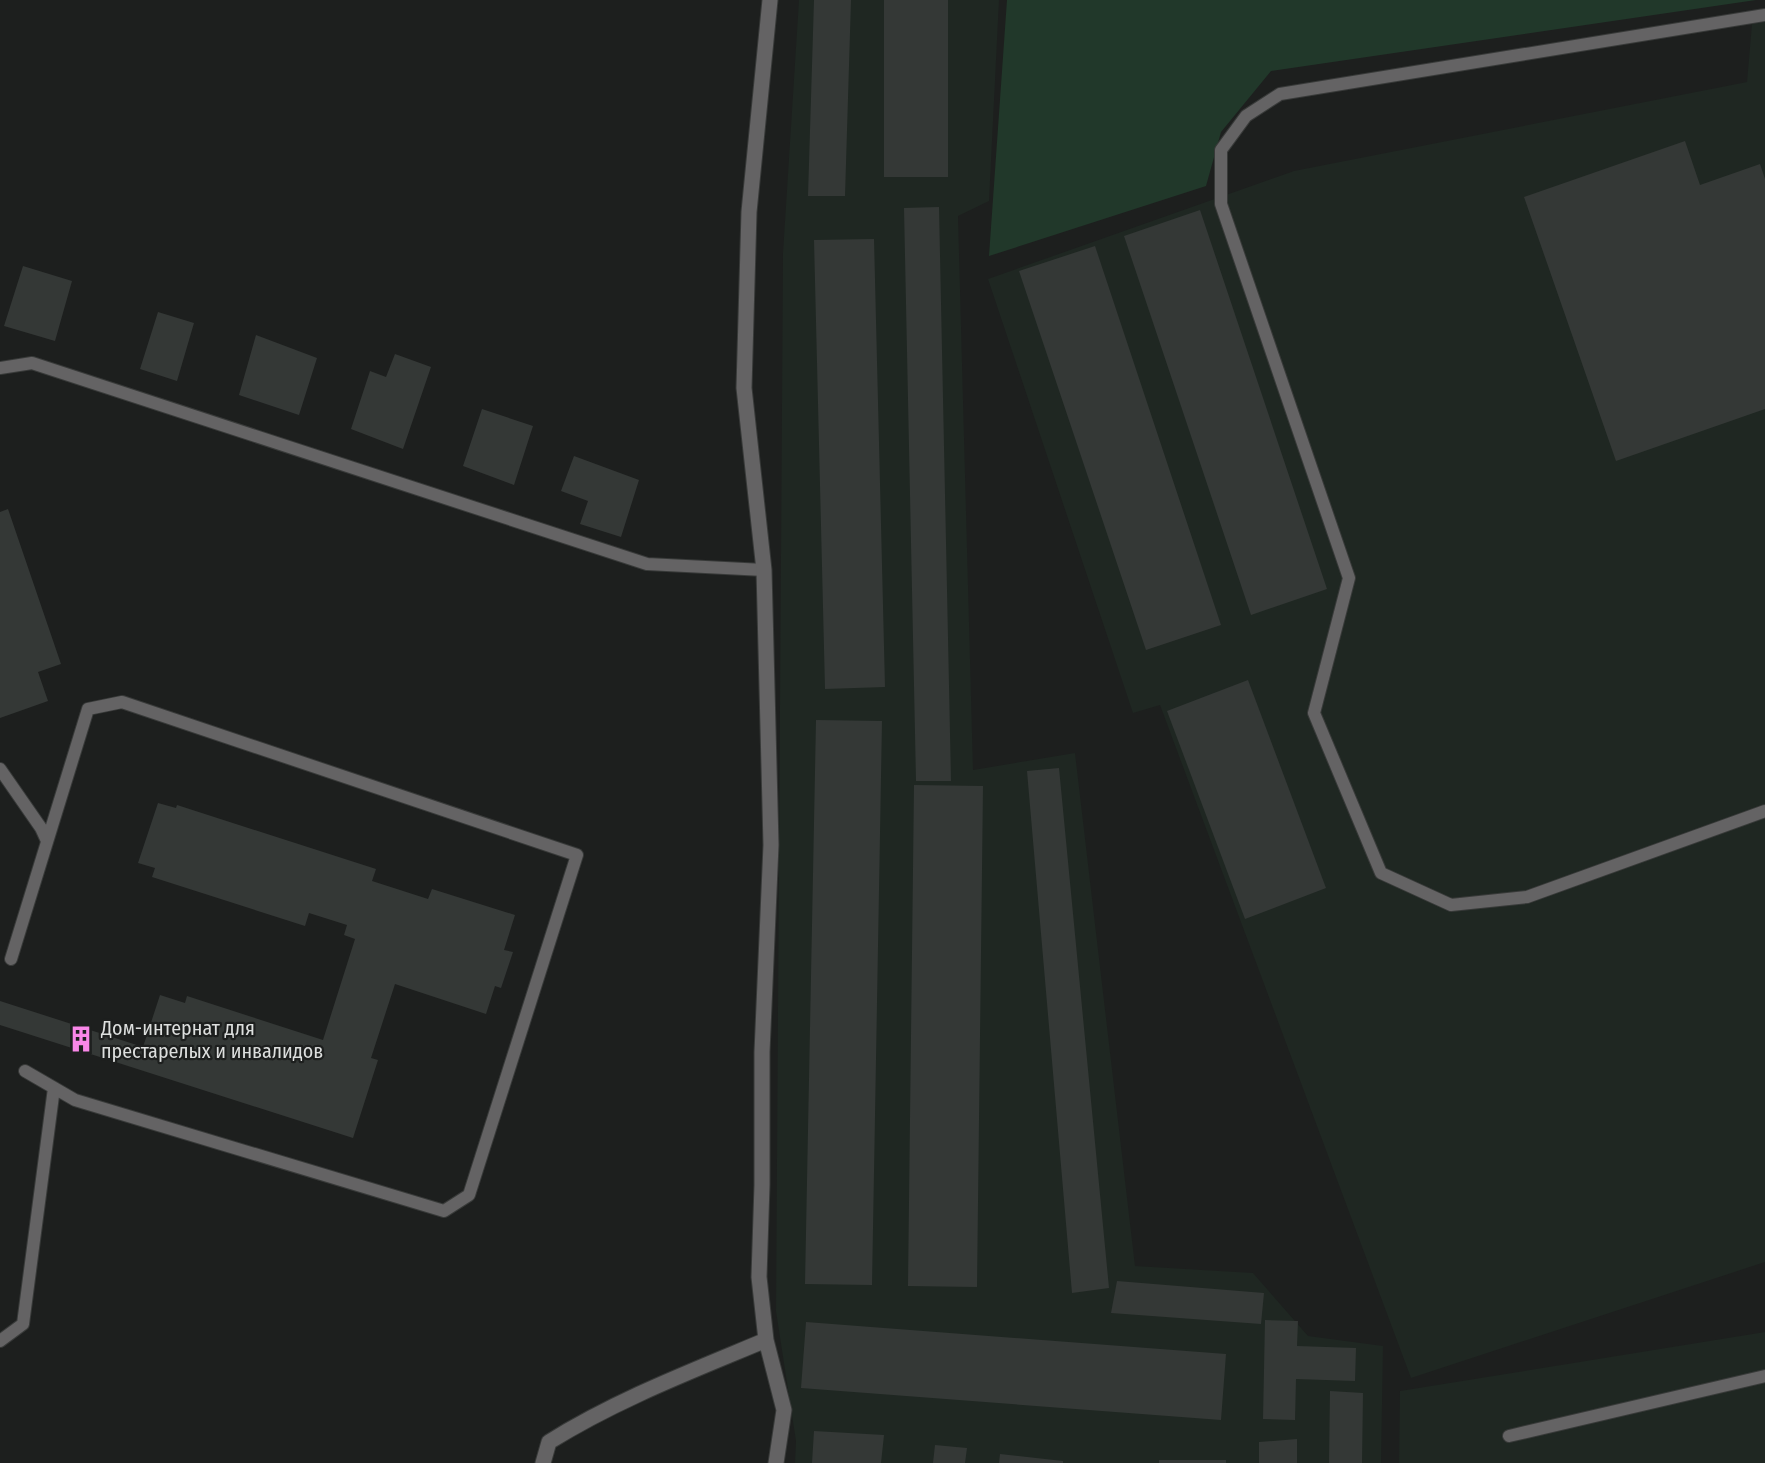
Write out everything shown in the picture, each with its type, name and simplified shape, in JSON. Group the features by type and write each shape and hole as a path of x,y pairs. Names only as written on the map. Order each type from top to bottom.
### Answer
{"street":[{"path":"770,0 749,212 744,387 764,570 771,845 762,1053 759,1277 765,1340 784,1410 776,1463"},
{"path":"543,1463 549,1442 574,1426 663,1383 765,1340"}],"lane":[{"path":"1765,15 1280,94 1246,116 1221,150 1221,204 1349,578 1314,713 1381,873 1451,905 1527,897 1765,811"},
{"path":"0,368 32,363 647,564 764,570"},
{"path":"11,959 88,710 122,702 577,855 469,1195 444,1211 75,1100 25,1071"},
{"path":"0,769 41,828 47,841"},
{"path":"0,1341 23,1324 54,1088"},
{"path":"1509,1436 1765,1376"}],"shaded area":[{"path":"799,0 999,0 989,201 958,216 973,770 1075,753 1135,1266 1253,1273 1308,1336 1383,1346 1381,1463 795,1463 796,1441 776,1311 783,253"},
{"path":"1765,22 1765,1262 1411,1378 1160,705 1133,713 988,279 1294,171 1747,82 1752,24"},
{"path":"1765,1332 1765,1463 1399,1463 1400,1391"}],"green space":[{"path":"1007,0 1756,0 1271,71 1221,132 1206,186 989,256"}],"building":[{"path":"814,0 851,0 845,196 808,196"},
{"path":"884,0 948,0 948,177 884,177"},
{"path":"1685,141 1700,185 1760,164 1765,179 1765,409 1616,461 1524,197"},
{"path":"939,207 951,781 916,781 904,208"},
{"path":"1200,210 1327,589 1251,615 1124,236"},
{"path":"874,239 885,687 825,689 814,240"},
{"path":"1095,246 1221,625 1146,650 1019,271"},
{"path":"23,266 72,281 55,341 4,326"},
{"path":"158,312 194,323 177,381 140,369"},
{"path":"256,335 317,358 299,415 239,395"},
{"path":"395,354 431,367 403,449 351,429 370,371 386,377"},
{"path":"482,409 533,426 514,485 463,466"},
{"path":"574,456 639,480 621,537 580,524 588,501 561,491"},
{"path":"8,509 61,664 38,672 48,701 0,718 0,512"},
{"path":"1248,680 1326,888 1245,919 1167,711"},
{"path":"816,720 882,721 872,1285 805,1284"},
{"path":"1059,768 1109,1288 1072,1293 1027,771"},
{"path":"914,785 983,786 977,1287 908,1286"},
{"path":"158,803 176,808 177,805 376,869 372,881 428,899 432,889 515,915 504,950 513,952 501,988 495,986 486,1014 395,984 371,1058 378,1060 353,1138 0,1025 0,1001 143,1047 160,995 185,1003 187,996 323,1040 355,939 344,935 347,925 309,913 305,926 152,877 155,868 138,863"},
{"path":"1117,1281 1264,1293 1261,1324 1111,1313"},
{"path":"1265,1320 1298,1321 1297,1346 1356,1348 1355,1381 1296,1379 1295,1420 1263,1419"},
{"path":"806,1322 1226,1354 1221,1420 801,1388"},
{"path":"1330,1391 1363,1393 1362,1463 1329,1463"},
{"path":"814,1431 884,1435 881,1463 812,1463"},
{"path":"1297,1439 1297,1463 1259,1463 1259,1442"},
{"path":"935,1445 967,1448 965,1463 933,1463"},
{"path":"1000,1454 1063,1461 1063,1463 999,1463"},
{"path":"1159,1460 1226,1460 1226,1463 1159,1463"}],"place":[{"name":"Дом-интернат для престарелых и инвалидов","path":"81,1039"}]}
